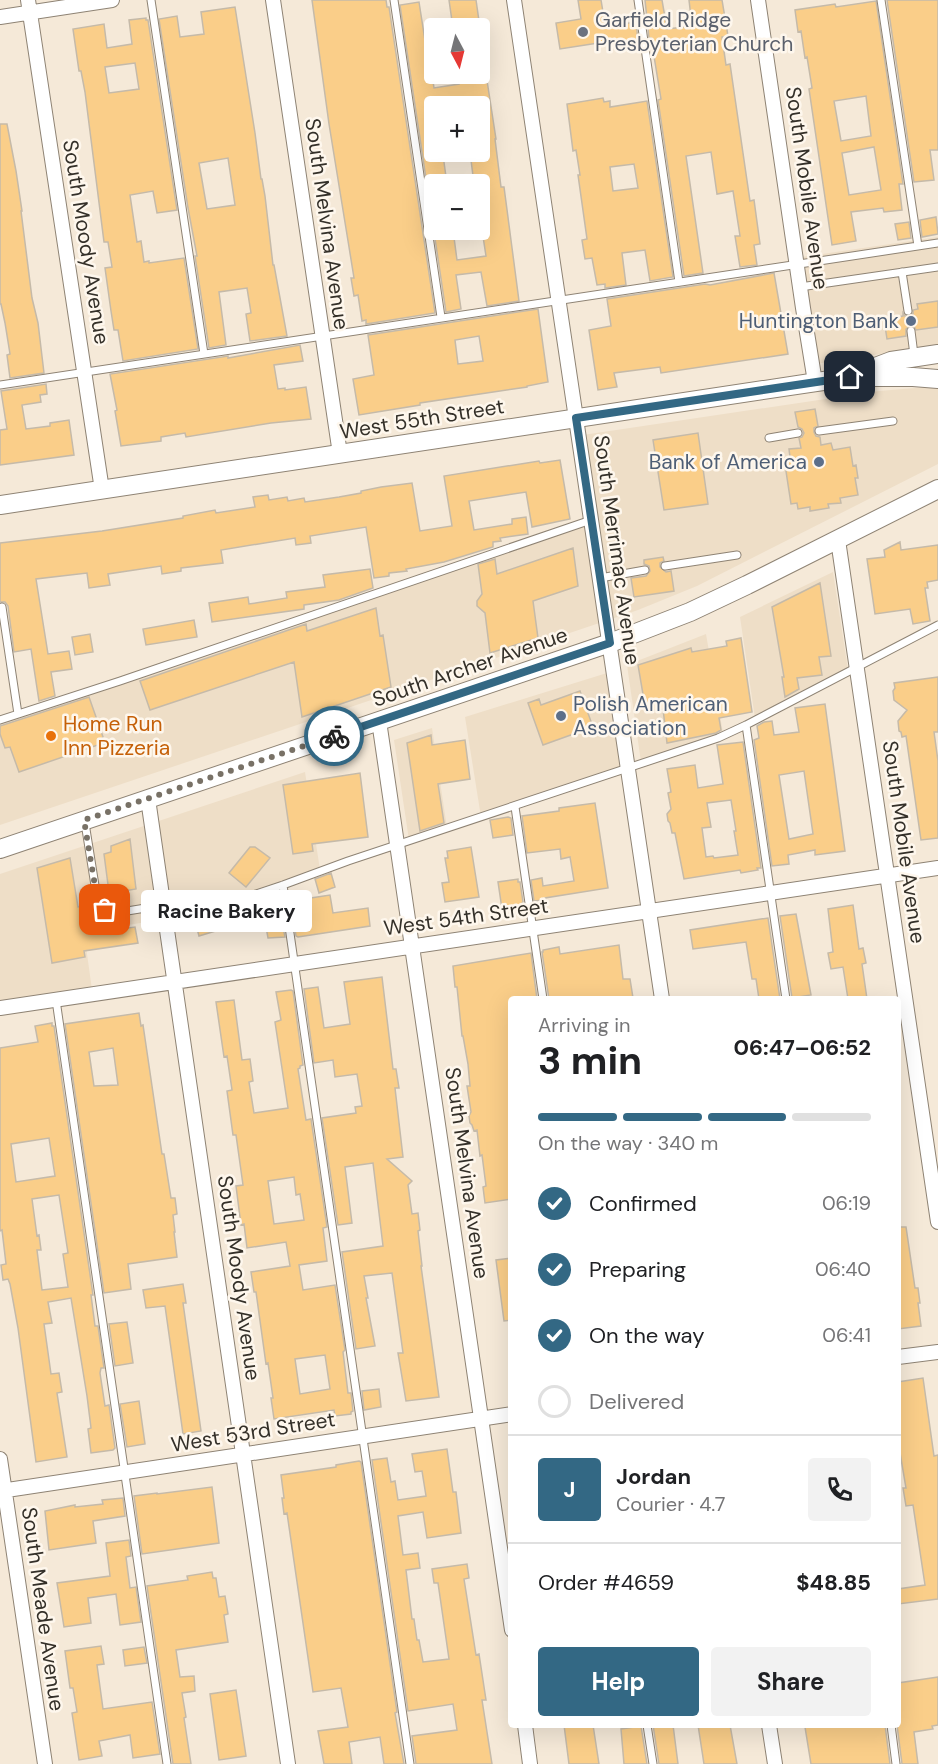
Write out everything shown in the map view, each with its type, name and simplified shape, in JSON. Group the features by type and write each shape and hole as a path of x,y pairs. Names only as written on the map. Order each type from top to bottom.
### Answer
{"main road":[{"name":"West 55th Street","path":"850,377 891,361 938,354"},
{"name":"West 55th Street","path":"0,505 850,377 938,379"},
{"name":"South Archer Avenue","path":"0,849 610,643 690,612 938,489"}],"street":[{"path":"0,17 29,6 112,0"},
{"name":"South Melvina Avenue","path":"273,0 340,454"},
{"name":"South Merrimac Avenue","path":"514,0 662,996"},
{"name":"South Mobile Avenue","path":"758,0 815,382"},
{"name":"South Moody Avenue","path":"29,6 102,490"},
{"name":"South Mobile Avenue","path":"838,540 938,1222"},
{"name":"South Melvina Avenue","path":"379,721 508,1602"},
{"name":"South Moody Avenue","path":"148,799 288,1764"},
{"name":"West 54th Street","path":"0,1008 938,868"},
{"path":"901,1358 938,1352"},
{"name":"West 53rd Street","path":"2,1491 508,1415"},
{"name":"South Meade Avenue","path":"0,1459 2,1491 45,1764"},
{"path":"525,1728 530,1764"},
{"path":"769,1728 775,1764"}],"lane":[{"path":"151,0 204,354"},
{"path":"394,0 441,317"},
{"path":"638,0 679,282"},
{"path":"881,0 918,246"},
{"path":"0,385 938,243"},
{"path":"800,286 938,267"},
{"path":"902,272 908,311"},
{"path":"911,331 915,357"},
{"path":"819,431 893,421"},
{"path":"769,438 798,433"},
{"path":"0,720 591,520"},
{"path":"665,566 737,555"},
{"path":"600,578 645,570"},
{"path":"2,607 18,714"},
{"path":"166,924 718,738 938,626"},
{"path":"746,725 786,996"},
{"path":"515,807 543,996"},
{"path":"84,820 97,898 105,910 115,913 164,905"},
{"path":"283,885 410,1764"},
{"path":"56,1000 167,1764"},
{"path":"647,1728 653,1764"},
{"path":"891,1728 896,1764"}],"shaded area":[{"path":"938,237 938,345 809,365 795,258"},
{"path":"938,388 938,464 697,586 638,610 0,825 0,717 590,517 576,436 879,391"},
{"path":"833,572 848,670 755,718 740,617"},
{"path":"706,634 723,733 641,762 627,665"},
{"path":"607,673 621,769 481,817 465,717"},
{"path":"432,728 447,828 409,840 394,740"},
{"path":"305,772 320,870 178,917 84,932 92,990 0,1003 0,874"}],"building":[{"path":"312,0 386,0 387,7 389,7 435,313 366,324 366,320 362,321 358,295 354,296 351,278 354,278"},
{"path":"449,0 476,0 479,18 452,18"},
{"name":"Garfield Ridge Presbyterian Church","path":"578,0 601,0 608,26 636,22 638,40 618,43 618,40 560,49 556,23 581,19"},
{"path":"645,0 662,0 667,29 692,26 689,0 722,0 728,36 722,37 726,65 730,64 750,201 754,200 760,244 754,245 757,265 740,267 735,236 740,236 733,191 717,194 711,152 686,156 703,273 684,276 658,100 661,99 651,38 649,38"},
{"path":"887,0 938,0 938,150 930,150 934,180 914,182"},
{"path":"876,1 903,184 899,184 902,210 884,212 883,208 851,212 856,241 832,245 809,89 812,88 795,10 835,4 836,7","holes":["866,96 871,136 841,141 834,101","874,147 881,190 849,195 842,153"]},
{"path":"419,2 424,34 424,84 433,84 434,88 459,84 488,84 489,96 424,96 424,162 444,162 446,174 425,174 400,5"},
{"path":"235,7 265,196 273,265 287,336 250,341 246,314 251,313 247,288 219,292 226,345 209,348 195,256 197,256 159,19 177,16 180,37 204,34 201,12","holes":["228,158 235,205 207,209 199,163"]},
{"path":"146,18 148,20 177,210 157,213 153,191 130,195 137,242 141,241 144,262 184,258 198,349 123,361 118,330 114,330 111,311 105,268 112,267 108,242 104,242 85,92 81,71 79,71 73,29 104,24 107,48 132,44 129,20","holes":["135,63 139,89 109,93 105,67"]},
{"path":"603,98 604,102 610,101 610,107 647,101 673,277 650,281 645,250 622,253 626,285 605,288 605,284 597,285 592,258 585,259 582,240 587,239 578,175 580,175 576,150 573,151 567,104","holes":["634,164 638,188 613,191 610,167"]},
{"path":"490,100 519,301 487,306 481,272 456,275 461,309 446,312 435,240 454,240 457,260 486,256 484,240 490,240 490,174 473,174 471,162 490,162"},
{"path":"0,124 7,124 16,171 44,373 10,378 7,355 10,354 0,304"},
{"path":"936,217 938,234 922,237 920,220"},
{"path":"909,222 911,238 898,240 895,224"},
{"path":"774,273 788,354 661,373 660,367 614,373 617,387 598,390 589,330 611,326 607,299 710,285"},
{"name":"Huntington Bank","path":"938,301 938,327 916,330 914,326 910,326 906,329 906,336 887,339 884,319 903,316 903,313 909,316 913,314 913,310 918,309 917,304"},
{"path":"538,309 548,382 359,415 353,379 374,375 368,335","holes":["479,336 483,361 458,364 455,340"]},
{"path":"300,345 303,361 274,365 278,389 306,387 311,419 186,437 185,433 161,437 161,441 121,446 110,374 228,356 228,358"},
{"path":"46,384 47,394 40,395 41,402 22,405 26,429 50,426 50,423 69,420 74,455 0,465 0,430 7,429 1,391"},
{"name":"Bank of America","path":"815,409 818,426 814,428 814,432 820,437 821,445 831,443 833,450 850,447 853,466 856,465 858,478 855,478 858,495 840,498 841,503 828,504 829,508 810,511 810,507 798,509 797,503 791,504 784,458 790,457 789,449 801,448 799,438 804,433 798,427 795,412"},
{"path":"698,433 708,504 664,510 653,440"},
{"path":"560,460 570,519 532,527 526,492 469,501 474,530 512,524 512,519 526,517 528,534 500,538 501,541 493,542 493,547 444,562 389,573 389,576 374,578 366,527 310,536 311,543 296,545 295,538 221,550 223,563 181,568 181,571 162,574 161,566 108,574 110,585 89,588 87,573 36,579 48,654 69,651 72,669 51,672 55,696 39,701 31,649 14,652 8,606 5,602 0,602 0,543 102,531 183,518 183,516 215,510 216,513 255,507 253,497 268,495 269,500 287,497 288,501 304,498 305,502 412,483 420,531 452,526 444,476 539,461 540,463"},
{"path":"900,542 901,550 938,545 938,580 927,582 928,588 925,588 930,621 913,624 910,609 875,614 867,559 885,557 884,550"},
{"path":"573,548 578,586 533,601 538,638 490,653 485,613 477,606 477,601 482,594 478,564 495,559 497,574"},
{"path":"663,557 664,561 660,563 660,567 666,572 671,571 674,591 634,597 631,578 646,576 650,571 649,566 644,564 644,560"},
{"path":"370,569 373,588 339,600 304,605 304,609 212,622 209,603 248,597 249,604 287,598 286,592 325,587 323,575"},
{"path":"820,583 831,656 819,657 822,675 797,678 799,689 785,697 782,677 784,677 772,607"},
{"path":"376,608 380,636 383,635 391,687 302,717 294,662 150,710 140,681 306,624 307,631"},
{"path":"194,620 197,637 146,645 143,629"},
{"path":"90,634 93,652 75,655 72,637"},
{"path":"741,638 752,712 719,718 721,730 716,733 667,743 663,709 646,712 638,665 691,648 692,652 727,646 726,641"},
{"path":"938,677 938,732 934,732 938,761 938,838 921,840 906,736 902,737 899,731 898,721 907,710 894,700 893,691 894,683"},
{"name":"Polish American Association","path":"580,691 593,727 543,745 528,703 539,699 541,705"},
{"name":"Home Run Inn Pizzeria","path":"89,697 103,737 98,745 19,772 10,747 5,748 0,726"},
{"path":"825,704 845,851 815,855 815,850 788,855 789,864 772,866 754,740 759,738 757,726 764,722 772,721 774,735 799,732 795,708","holes":["804,771 813,834 789,839 779,775"]},
{"path":"431,735 432,745 465,740 470,779 438,784 444,823 420,831 407,743"},
{"path":"743,742 761,868 741,873 740,870 684,879 675,833 672,833 668,821 667,814 671,809 668,793 671,792 667,769 695,765 698,788 723,784 717,745","holes":["731,800 736,831 734,831 738,855 706,857 702,828 711,827 707,803"]},
{"path":"360,773 368,837 312,844 313,851 293,854 283,785"},
{"path":"595,803 608,888 534,901 531,880 542,878 543,886 574,881 570,857 561,859 560,849 527,853 522,816"},
{"path":"511,818 513,835 493,838 490,820"},
{"path":"130,839 136,889 124,891 125,898 110,900 104,854 111,852 111,846"},
{"path":"250,847 255,847 270,858 246,887 229,873"},
{"path":"471,847 479,897 445,902 442,883 449,882 445,858 448,858 447,851"},
{"path":"70,858 78,907 94,905 98,932 135,927 138,943 84,951 85,957 52,963 37,868"},
{"path":"331,873 335,887 319,893 315,879"},
{"path":"518,879 522,905 502,909 498,882"},
{"path":"330,895 333,913 368,908 370,926 296,936 291,901"},
{"path":"278,901 285,937 268,938 265,921 232,926 199,936 195,921 232,911 234,907"},
{"path":"853,905 859,949 863,948 866,963 862,964 867,996 848,996 843,967 831,969 828,953 833,952 828,909"},
{"path":"796,914 811,995 792,996 780,916"},
{"path":"768,918 780,996 759,996 756,979 752,979 746,942 693,949 690,930"},
{"path":"619,945 623,979 630,979 633,996 549,996 542,952 559,947 560,954"},
{"path":"531,953 537,996 508,996 508,1200 485,1203 483,1187 486,1186 482,1155 480,1156 477,1130 474,1131 469,1116 471,1112 467,1086 470,1086 468,1064 453,966"},
{"path":"382,977 393,1069 396,1069 399,1088 395,1088 403,1157 387,1159 412,1181 408,1185 412,1214 418,1213 421,1266 439,1397 406,1401 398,1353 403,1353 392,1273 364,1276 375,1346 356,1349 342,1252 383,1246 373,1163 345,1167 352,1223 338,1225 322,1118 356,1113 355,1107 362,1106 357,1074 335,1077 333,1060 314,1063 304,989 318,987 324,1028 350,1024 344,982"},
{"path":"293,991 303,1065 298,1069 306,1120 311,1119 327,1227 323,1228 327,1261 299,1265 303,1290 335,1285 345,1350 343,1352 348,1393 351,1393 353,1411 351,1414 335,1416 334,1410 274,1419 268,1363 266,1364 251,1272 290,1266 286,1242 247,1248 244,1224 241,1225 236,1186 243,1185 227,1091 232,1090 227,1056 224,1057 216,1002 234,1000 242,1060 250,1059 253,1081 249,1082 254,1113 288,1108 275,1022 281,1020 276,992","holes":["294,1177 296,1195 300,1194 304,1220 274,1224 268,1181","325,1355 330,1389 300,1394 295,1359"]},
{"path":"139,1013 141,1026 143,1025 162,1154 164,1154 171,1198 175,1198 177,1214 173,1215 177,1257 128,1264 131,1289 104,1293 65,1024","holes":["113,1048 118,1085 94,1086 89,1052"]},
{"path":"52,1023 54,1026 93,1295 91,1295 95,1326 98,1326 104,1368 101,1368 100,1373 105,1406 109,1405 115,1448 91,1453 87,1396 71,1298 48,1302 52,1323 44,1324 51,1374 59,1373 62,1392 57,1393 67,1457 36,1462 18,1328 10,1284 8,1279 3,1280 1,1265 6,1264 2,1230 0,1231 0,1048 38,1042 35,1026","holes":["49,1138 55,1176 16,1182 11,1144","59,1195 68,1253 63,1254 68,1287 42,1290 37,1250 41,1250 32,1199"]},
{"path":"901,1227 906,1227 915,1288 918,1288 921,1326 901,1329"},
{"path":"508,1258 508,1320 504,1321 496,1260"},
{"path":"183,1284 186,1303 183,1303 201,1431 183,1434 165,1306 146,1308 143,1290"},
{"path":"127,1322 133,1363 115,1366 109,1324"},
{"path":"923,1378 934,1456 938,1455 938,1599 901,1604 901,1589 925,1585 913,1505 906,1506 903,1488 906,1488 901,1459 901,1382"},
{"path":"379,1389 381,1407 364,1410 362,1391"},
{"path":"139,1401 145,1444 127,1447 120,1404"},
{"path":"447,1449 453,1492 456,1492 461,1533 427,1538 423,1512 398,1516 403,1555 418,1553 420,1568 406,1570 412,1619 414,1619 423,1662 449,1659 438,1583 434,1583 432,1569 467,1564 469,1578 464,1579 486,1700 482,1700 492,1764 416,1764 412,1736 457,1730 453,1704 408,1711 372,1460 387,1458 391,1482 395,1481 398,1500 426,1496 422,1471 415,1472 412,1454"},
{"path":"361,1462 404,1764 384,1764 380,1737 349,1742 352,1764 324,1764 318,1731 348,1727 341,1688 313,1692 287,1513 284,1514 281,1475 336,1467 336,1465"},
{"path":"212,1487 219,1543 142,1554 134,1496"},
{"path":"123,1498 125,1516 93,1521 96,1543 49,1550 45,1511 75,1505 75,1507 103,1504 102,1500"},
{"path":"129,1540 131,1556 126,1557 130,1588 136,1587 141,1622 120,1625 116,1594 88,1598 91,1623 64,1627 57,1583 110,1576 106,1543"},
{"path":"212,1572 213,1578 216,1578 219,1597 225,1596 228,1614 224,1615 228,1642 176,1650 180,1677 194,1676 195,1691 182,1693 191,1764 173,1764 147,1586 188,1580 187,1576"},
{"path":"101,1646 104,1664 97,1665 103,1709 152,1702 160,1754 133,1758 130,1735 99,1741 102,1756 79,1760 72,1713 77,1712 73,1688 70,1688 65,1651"},
{"path":"144,1647 147,1663 125,1666 123,1650"},
{"path":"938,1677 938,1725 932,1726 933,1729 914,1732 918,1764 902,1764 897,1728 901,1728 901,1683"},
{"path":"236,1690 246,1756 219,1760 210,1694"},
{"path":"564,1728 593,1728 599,1764 569,1764"},
{"path":"641,1728 647,1764 624,1764 621,1729"},
{"path":"653,1728 673,1728 678,1764 659,1764"},
{"path":"698,1728 731,1728 737,1764 704,1764"},
{"path":"805,1728 885,1728 890,1764 811,1764"}],"way so far":[{"path":"105,910 97,898 84,820 334,736"}],"place":[{"name":"Garfield Ridge Presbyterian Church","path":"583,32"},
{"name":"Huntington Bank","path":"911,321"},
{"name":"Bank of America","path":"819,462"},
{"name":"Polish American Association","path":"561,716"},
{"name":"Home Run Inn Pizzeria","path":"51,736"},
{"name":"Racine Bakery","path":"105,910"}],"route":[{"path":"334,736 610,643 576,418 850,377"}]}
